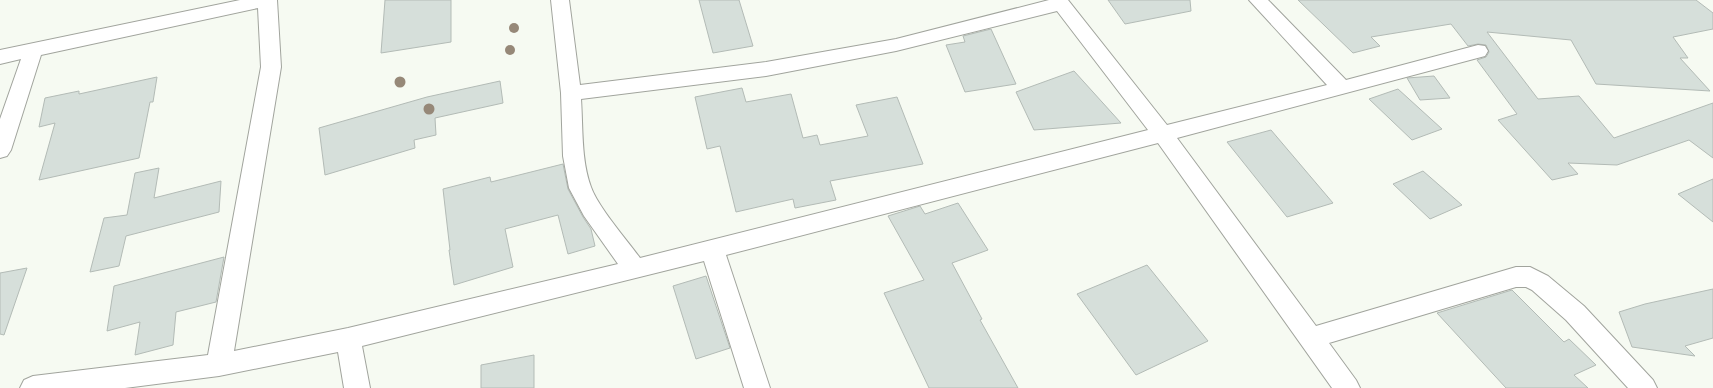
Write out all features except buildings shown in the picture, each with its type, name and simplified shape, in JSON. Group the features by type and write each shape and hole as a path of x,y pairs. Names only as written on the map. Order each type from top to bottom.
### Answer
{"street":[{"path":"0,57 267,0 271,67 219,365"},
{"path":"560,0 571,93 574,156 580,188 592,210 635,269"},
{"path":"1258,0 1342,88"},
{"path":"571,93 766,69 896,45 1059,2 1162,133 1347,388"},
{"path":"0,150 33,51"},
{"path":"33,388 219,365 348,339 712,250 1162,133 1342,88 1478,51"},
{"path":"712,250 757,388"},
{"path":"1310,338 1516,277 1530,277 1540,283 1575,313 1644,388"},
{"path":"348,339 357,388"}]}
